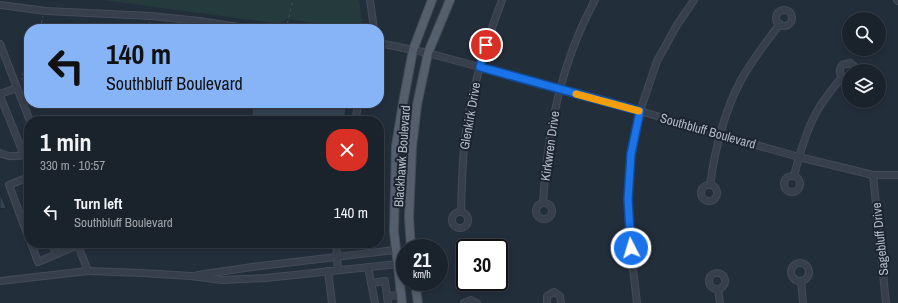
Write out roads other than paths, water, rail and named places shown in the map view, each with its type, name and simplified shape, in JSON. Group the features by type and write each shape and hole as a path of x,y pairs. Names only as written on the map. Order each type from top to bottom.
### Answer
{"main road":[{"name":"Blackhawk Boulevard","path":"395,250 393,218 396,146 413,50 432,0"},
{"name":"Blackhawk Boulevard","path":"410,239 409,218 412,147 417,105 428,54 450,0"},
{"path":"403,103 417,105"},
{"path":"416,291 418,303"}],"street":[{"path":"370,0 373,24"},
{"name":"Glenkirk Drive","path":"461,211 464,139 471,100 489,33 502,0"},
{"name":"Kirkwren Drive","path":"543,203 549,139 559,90 574,45 595,0"},
{"path":"637,303 629,234 628,199 631,154 640,111 657,61 677,25 694,0"},
{"path":"0,5 46,11 151,16 219,24"},
{"path":"710,185 713,160 720,135 729,108 741,80 758,51 780,24"},
{"path":"0,44 24,106"},
{"name":"Southbluff Boulevard","path":"384,44 480,67 799,157 873,175 898,175"},
{"path":"794,176 799,157 815,115 842,77 840,69 842,66"},
{"path":"17,88 0,95 24,147"},
{"path":"0,153 12,156 24,155"},
{"name":"Sagebluff Drive","path":"873,175 886,303"},
{"path":"24,181 8,185 24,226"},
{"path":"32,248 38,262 69,248"},
{"path":"54,248 56,254"},
{"path":"79,248 88,271"},
{"path":"336,248 338,270"},
{"path":"191,276 252,266 395,250"},
{"path":"0,281 88,271 191,276 222,280 266,278 368,267 396,262"},
{"path":"368,267 375,303"},
{"path":"328,271 332,303"},
{"path":"371,283 385,281 387,300 402,299"},
{"path":"801,281 803,303"},
{"path":"718,289 720,303"},
{"path":"547,303 547,296 554,292 560,296 561,303"},
{"path":"464,303 470,300 477,303"}]}
